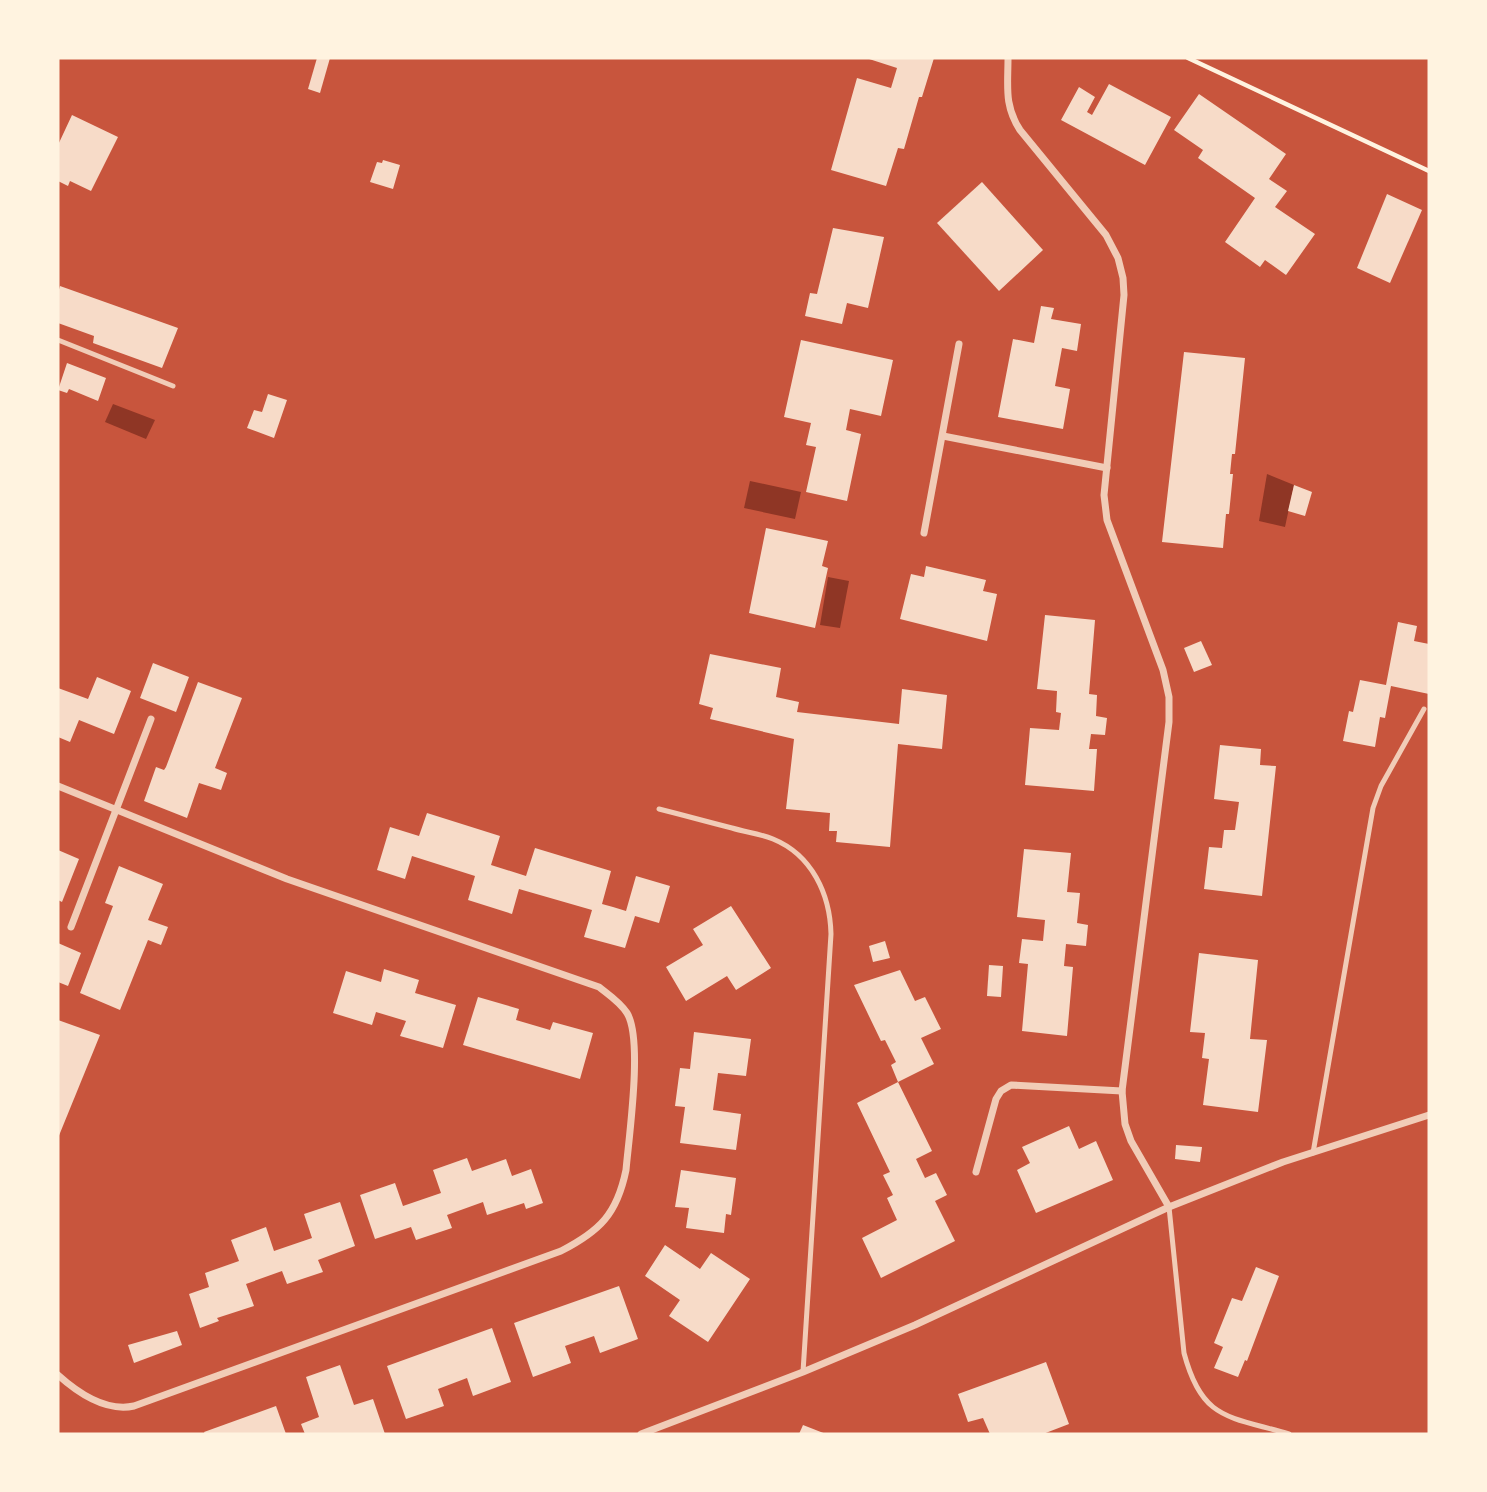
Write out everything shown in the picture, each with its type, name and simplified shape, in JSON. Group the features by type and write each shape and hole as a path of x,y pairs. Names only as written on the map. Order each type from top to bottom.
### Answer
{"street":[{"path":"1008,58 1008,102 1011,115 1020,130 1106,235 1118,258 1123,278 1124,295 1104,495 1108,520 1163,670 1169,697 1169,722 1122,1091 1125,1124 1131,1141 1169,1207"},
{"path":"923,533 959,344"},
{"path":"943,436 1107,468"},
{"path":"71,928 151,719"},
{"path":"58,786 287,879 599,987 627,1014 633,1030 634,1051 626,1170 615,1206 598,1228 561,1251 134,1406 119,1408 107,1405 72,1388 58,1375"},
{"path":"976,1172 996,1099 1001,1091 1011,1085 1122,1091"},
{"path":"641,1434 803,1372 915,1325 1169,1207 1313,1153 1429,1115"}],"lane":[{"path":"58,340 173,386"},
{"path":"1313,1153 1373,808 1381,786 1424,709"},
{"path":"659,809 773,839 795,852 807,863 826,898 831,916 803,1372"},
{"path":"1169,1207 1184,1353 1198,1391 1209,1406 1222,1414 1289,1434"}],"path":[{"path":"1188,58 1429,171"}],"shaded area":[{"path":"113,404 155,420 146,439 105,422"},
{"path":"1267,474 1294,485 1285,527 1259,521"},
{"path":"750,481 801,492 795,519 744,508"},
{"path":"828,577 849,581 840,628 820,625"}],"building":[{"path":"317,58 330,58 320,93 308,89"},
{"path":"866,58 934,58 904,149 898,148 886,186 831,170 857,78 891,88 897,68"},
{"path":"1109,84 1171,117 1145,165 1061,120 1079,87 1095,97 1087,112 1092,115"},
{"path":"1199,94 1286,154 1269,179 1287,191 1275,207 1315,234 1286,275 1265,260 1260,267 1225,242 1255,198 1198,158 1203,150 1174,130"},
{"path":"72,115 118,137 91,191 70,181 68,186 58,181 58,145"},
{"path":"383,160 400,165 393,189 370,182 377,162 382,163"},
{"path":"982,182 1043,250 999,291 937,223"},
{"path":"1387,194 1422,210 1390,283 1357,268"},
{"path":"833,228 884,237 868,308 847,303 842,324 805,316 810,293 817,294"},
{"path":"60,286 178,328 162,368 93,343 94,336 58,323"},
{"path":"1041,306 1054,308 1051,319 1081,324 1077,351 1062,348 1055,386 1070,389 1063,429 998,417 1013,339 1034,343"},
{"path":"801,340 893,360 881,416 850,409 846,430 861,434 847,501 806,492 816,447 806,445 811,423 784,417"},
{"path":"1184,352 1245,358 1223,548 1162,542"},
{"path":"67,363 106,378 98,401 69,389 67,393 58,390"},
{"path":"268,394 287,400 274,438 247,428 254,410 262,412"},
{"path":"1294,485 1312,492 1305,516 1288,511"},
{"path":"766,528 828,541 822,566 828,568 815,628 749,613"},
{"path":"926,566 986,580 983,591 997,594 987,641 900,619 911,574 924,577"},
{"path":"1045,615 1095,620 1089,694 1097,695 1096,716 1107,718 1105,735 1091,734 1089,749 1097,749 1094,791 1025,785 1030,728 1059,730 1061,713 1056,712 1057,691 1037,689"},
{"path":"1398,622 1417,626 1414,641 1429,644 1429,694 1391,686 1385,718 1380,717 1375,747 1343,741 1349,711 1353,712 1360,680 1386,685"},
{"path":"1201,641 1212,665 1194,672 1184,648"},
{"path":"710,654 781,668 776,697 799,702 797,712 899,724 902,689 947,695 942,749 898,744 890,847 836,842 837,831 829,831 830,813 786,809 794,739 710,719 713,708 699,704"},
{"path":"153,663 189,677 176,712 140,698"},
{"path":"97,677 131,691 114,734 79,720 70,742 58,737 58,688 88,699"},
{"path":"198,682 242,698 215,768 227,773 221,790 199,783 187,818 144,801 156,767 164,770 166,767"},
{"path":"1220,745 1261,749 1260,765 1276,766 1262,896 1204,889 1209,847 1222,848 1224,830 1235,830 1239,802 1214,799"},
{"path":"427,813 500,836 491,865 526,876 535,848 611,871 602,904 626,911 636,876 670,886 659,923 635,916 625,948 584,937 592,910 519,889 512,914 468,900 475,876 412,856 405,879 377,870 390,827 419,836"},
{"path":"1024,849 1071,853 1067,892 1080,893 1077,923 1088,925 1086,946 1066,944 1064,966 1073,967 1067,1036 1022,1031 1028,964 1019,963 1022,939 1043,941 1045,920 1017,917"},
{"path":"58,850 79,859 62,902 58,900"},
{"path":"119,866 163,884 148,920 168,927 161,945 148,940 120,1010 80,993 113,906 105,903"},
{"path":"731,906 771,968 736,990 727,976 686,1001 666,967 703,945 693,929"},
{"path":"885,941 890,958 873,962 869,946"},
{"path":"58,943 81,953 68,986 58,982"},
{"path":"1199,953 1258,960 1250,1039 1267,1040 1258,1112 1203,1105 1209,1059 1202,1058 1205,1033 1190,1032"},
{"path":"989,965 1003,966 1001,997 987,996"},
{"path":"384,969 419,980 415,993 456,1005 443,1048 400,1036 406,1021 376,1012 372,1025 333,1013 346,971 381,982"},
{"path":"900,970 915,1001 925,997 941,1029 921,1038 934,1064 898,1082 891,1065 896,1062 885,1040 881,1041 854,985"},
{"path":"478,997 519,1009 516,1020 550,1030 553,1022 593,1033 580,1079 463,1045"},
{"path":"58,1020 100,1035 58,1138"},
{"path":"694,1032 751,1039 746,1076 718,1073 713,1110 741,1114 736,1150 680,1143 685,1107 675,1106 680,1068 690,1069"},
{"path":"898,1082 932,1151 916,1159 925,1178 936,1173 947,1195 935,1201 955,1241 881,1278 862,1238 897,1220 887,1198 893,1195 883,1175 890,1172 857,1103"},
{"path":"1069,1126 1079,1149 1096,1141 1113,1180 1036,1213 1017,1170 1030,1163 1022,1147"},
{"path":"1176,1145 1202,1147 1200,1162 1175,1159"},
{"path":"467,1158 472,1171 506,1159 512,1176 531,1169 543,1203 526,1209 524,1203 487,1215 483,1202 447,1215 452,1228 416,1240 411,1227 375,1239 360,1195 395,1183 403,1206 441,1193 433,1170"},
{"path":"681,1170 736,1178 731,1215 726,1214 724,1233 686,1228 689,1208 675,1207"},
{"path":"340,1202 355,1246 318,1260 323,1272 287,1284 282,1271 246,1284 254,1306 217,1318 219,1321 200,1328 189,1294 209,1287 205,1273 239,1261 231,1240 266,1227 274,1251 312,1238 304,1214"},
{"path":"665,1245 700,1269 711,1253 750,1279 708,1342 669,1316 680,1300 645,1276"},
{"path":"1256,1267 1279,1276 1247,1361 1245,1360 1238,1377 1214,1368 1223,1347 1214,1343 1232,1298 1242,1301"},
{"path":"619,1286 638,1339 600,1353 594,1336 565,1346 571,1363 533,1377 514,1323"},
{"path":"492,1328 511,1382 473,1396 467,1378 438,1389 444,1406 406,1419 387,1366"},
{"path":"177,1331 182,1345 134,1363 128,1345"},
{"path":"1046,1362 1069,1424 1043,1434 990,1434 983,1418 968,1422 958,1394"},
{"path":"340,1365 354,1405 373,1399 385,1434 305,1434 301,1424 319,1417 306,1377"},
{"path":"276,1406 286,1434 204,1432"},
{"path":"803,1425 826,1434 799,1434"}]}
